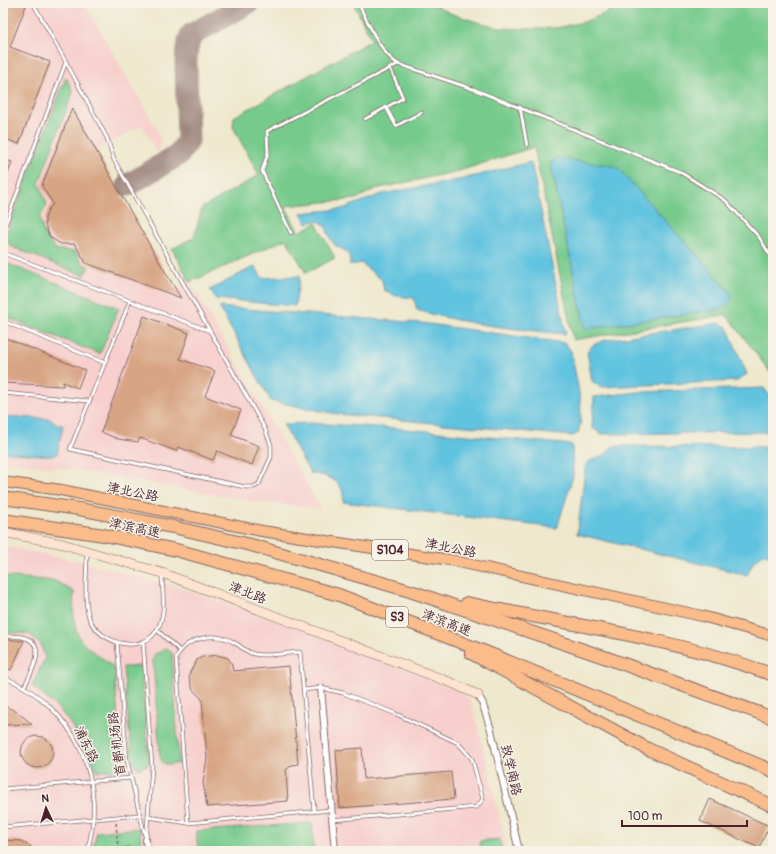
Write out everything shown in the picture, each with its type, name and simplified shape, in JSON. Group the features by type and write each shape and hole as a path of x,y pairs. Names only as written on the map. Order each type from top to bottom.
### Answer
{"highway":[{"name":"津滨高速","path":"3,498 80,509 173,527 251,545 410,591 607,658 773,718"},
{"name":"津滨高速","path":"3,520 104,535 176,550 339,595 422,627 773,771"},
{"path":"410,591 666,643 742,663 773,675"},
{"path":"422,627 648,749 773,806"}],"main road":[{"name":"津北公路","path":"3,477 61,485 268,527 450,554 696,609 773,631"},
{"name":"津北公路","path":"3,482 68,492 262,531 450,560 702,616 773,636"}],"street":[{"name":"津北路","path":"3,532 87,551 162,573 444,680 478,695"},
{"path":"321,688 335,851"},
{"name":"致学南路","path":"478,695 482,702 491,730 519,851"},
{"name":"首都机场路","path":"146,840 147,851"}],"lane":[{"path":"33,3 107,138 114,160 269,437 271,457 259,484 245,487 70,449 130,301"},
{"path":"358,3 390,59 398,64 473,89 520,107 672,169 719,195 759,237 773,260"},
{"path":"3,231 66,62"},
{"path":"291,233 262,171 268,153 267,131 398,64"},
{"path":"365,119 403,98 390,68"},
{"path":"386,107 396,126 422,112"},
{"path":"520,107 527,146"},
{"path":"3,254 210,331"},
{"path":"3,321 104,363"},
{"path":"3,393 89,401"},
{"path":"87,551 87,612 93,625 100,634 117,643 132,644 143,641 158,630 163,612 162,573"},
{"path":"158,630 180,651"},
{"path":"3,636 22,637 35,645 37,652 36,663 24,687"},
{"path":"188,823 176,658 180,651 199,639 211,637 222,638 235,643 244,650 254,654 300,652 314,812"},
{"name":"首都机场路","path":"143,641 152,767 146,840"},
{"name":"首都机场路","path":"117,643 127,762 146,840"},
{"name":"浦东路","path":"3,677 24,687 52,707 70,729 83,754 92,781 94,819 87,851"},
{"path":"304,690 321,688 343,694 394,713 458,743 472,759 483,799 477,807 332,820"},
{"path":"3,789 131,778"},
{"path":"148,817 188,823 331,810"},
{"path":"3,827 139,815"}],"path":[{"path":"115,817 118,849"},
{"path":"108,851 130,847 138,851"}],"shaded area":[{"path":"3,3 84,3 157,129 161,142 160,148 157,152 142,125 96,151 175,288 190,282 321,509 250,501 81,471 3,461"},
{"path":"3,546 77,561 178,587 309,631 460,691 470,700 475,715 508,851 3,851"}],"green space":[{"path":"353,3 431,3 450,13 474,21 500,28 525,29 556,28 584,22 606,13 624,3 701,3 704,8 713,3 773,3 773,376 729,318 725,315 573,340 534,147 459,171 375,189 356,199 285,206 299,232 316,223 335,258 306,273 286,239 190,282 172,249 194,237 202,208 259,175 233,127 234,117 372,40"},
{"path":"66,77 73,92 39,183 47,204 40,218 44,234 55,249 76,252 83,264 89,267 84,276 10,246 5,236"},
{"path":"6,263 119,308 100,354 3,316 3,271"},
{"path":"3,576 55,581 74,592 74,620 81,640 85,645 114,668 121,757 120,766 117,770 97,771 76,732 60,710 32,686 45,658 41,645 29,634 3,632"},
{"path":"167,648 172,653 179,763 169,765 163,763 160,757 153,660 155,654"},
{"path":"141,666 149,759 148,765 138,769 132,761 123,667"},
{"path":"312,823 314,851 198,851 196,831"},
{"path":"140,828 141,851 92,851 97,832"},
{"path":"500,839 502,851 481,851 480,841"}],"water":[{"path":"556,158 618,168 730,292 732,296 731,302 721,309 585,329 551,165 552,161"},
{"path":"531,162 566,334 472,323 417,310 414,298 396,296 384,290 382,280 361,263 350,265 349,253 335,245 323,224 314,221 307,223 301,213 342,209 382,194 463,179"},
{"path":"255,266 262,278 300,276 295,306 216,299 210,290"},
{"path":"219,307 421,323 565,343 571,351 579,392 581,414 578,433 573,436 337,414 271,401"},
{"path":"719,323 727,327 747,374 737,381 600,387 592,381 587,351 593,345 605,340"},
{"path":"764,388 773,400 773,432 602,434 592,428 594,397 639,392"},
{"path":"3,416 50,419 57,425 63,425 57,454 50,456 3,452"},
{"path":"309,423 395,428 572,445 573,476 557,528 343,502 342,489 339,485 329,478 310,473 283,424"},
{"path":"613,446 770,447 773,456 773,556 764,554 754,561 747,575 577,534 586,463 606,454"}],"building":[{"path":"3,3 27,3 10,47 50,62 19,144 3,138"},
{"path":"72,108 181,298 86,263 75,244 61,244 51,238 48,233 45,218 48,210 53,204 42,186"},
{"path":"3,159 12,162 4,185 3,184"},
{"path":"144,316 189,333 180,359 215,371 205,396 241,410 231,435 259,446 252,465 217,451 213,460 178,447 176,451 140,438 138,442 118,439 101,432"},
{"path":"3,337 85,370 78,388 63,382 63,386 3,383"},
{"path":"3,639 24,641 11,670 3,667"},
{"path":"217,655 228,658 231,662 233,671 289,666 298,764 292,765 286,770 288,801 207,807 203,783 207,758 202,699 193,690 189,678 190,672 197,660 202,657"},
{"path":"3,705 17,712 32,724 3,725"},
{"path":"34,736 40,736 49,740 53,752 49,764 40,768 34,768 25,764 21,755 21,749 25,740"},
{"path":"362,748 364,779 451,772 454,799 340,808 336,750"},
{"path":"710,799 769,826 759,848 700,821"},
{"path":"3,840 21,841 38,851 3,851"}],"taxiway":[{"path":"128,185 178,155 188,141 186,62 187,48 191,35 248,3"}]}
